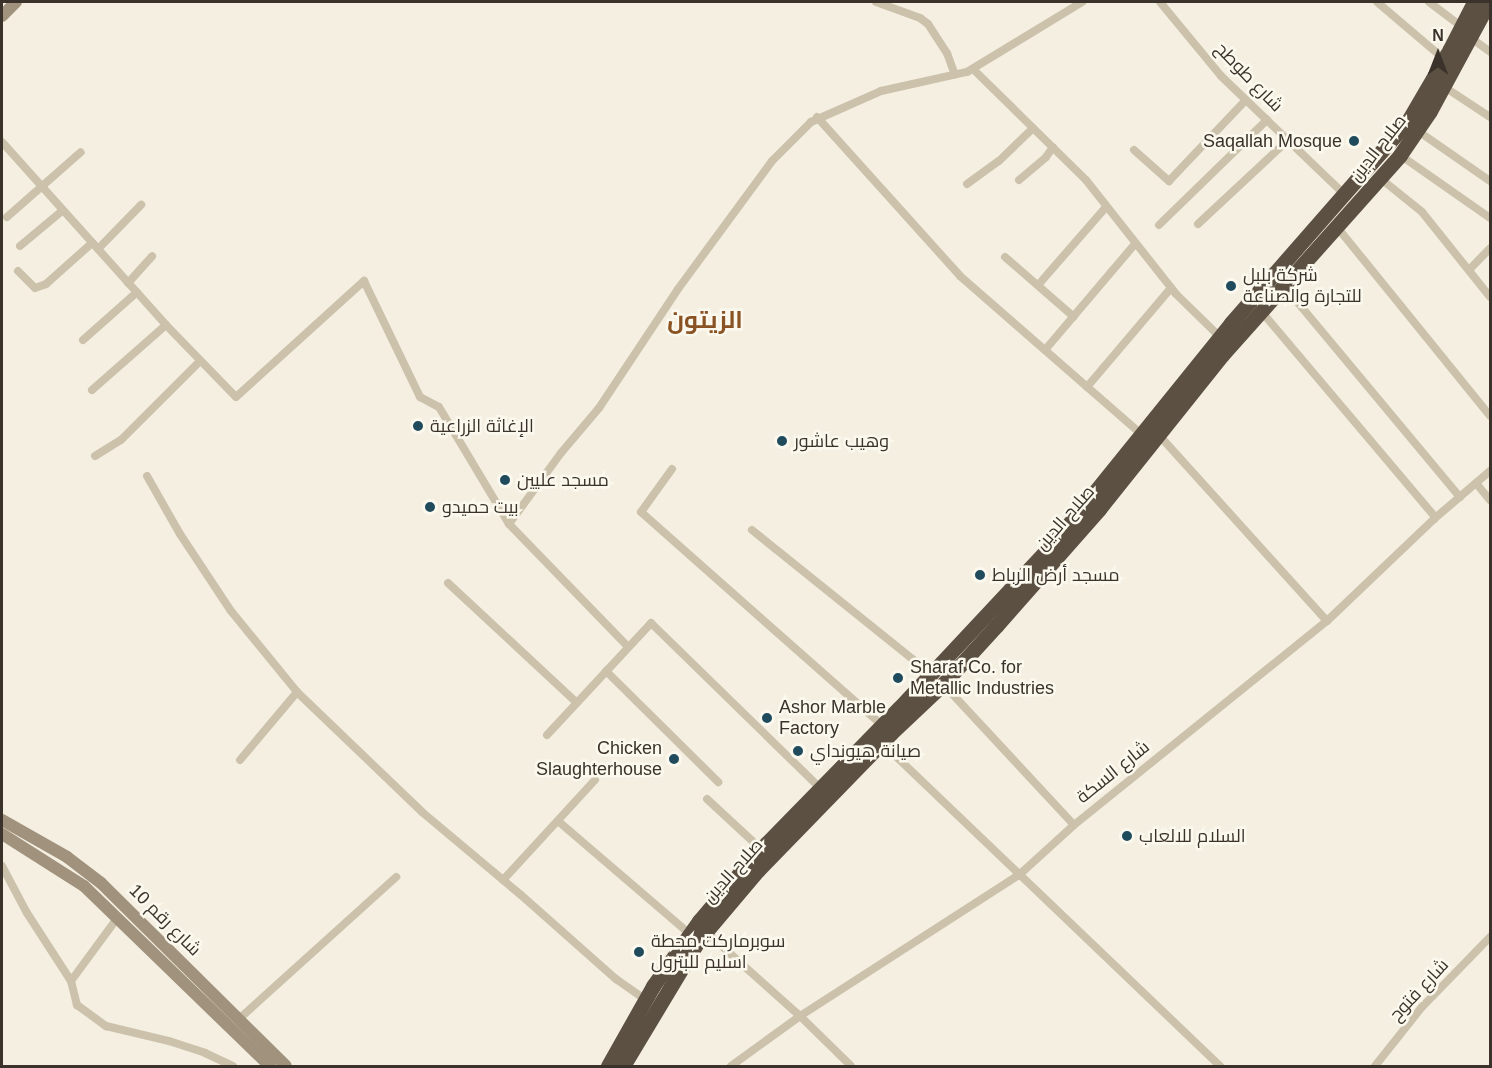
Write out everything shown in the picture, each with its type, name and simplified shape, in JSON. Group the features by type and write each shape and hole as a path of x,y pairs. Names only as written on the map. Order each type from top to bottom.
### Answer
{"highway":[{"name":"صلاح الدين","path":"608,1066 646,1000 690,934 761,849 882,725 937,679 1071,543 1178,407 1400,155 1418,131 1443,86 1466,32 1474,2"},
{"name":"صلاح الدين","path":"623,1066 656,1007 706,932 758,870 882,743 1056,540 1220,337 1408,121 1444,59 1489,2"}],"main road":[{"path":"2,16 16,2"},
{"name":"شارع رقم 10","path":"2,820 49,846 89,873 286,1066"},
{"name":"شارع رقم 10","path":"2,834 84,886 270,1066"}],"street":[{"path":"876,2 928,24 947,52 955,75"},
{"path":"509,524 561,453 599,408 678,289 772,161 817,117 881,91 973,69 1082,2"},
{"name":"شارع طوطح","path":"1160,2 1221,76 1345,195"},
{"path":"1377,2 1444,59"},
{"path":"1429,2 1491,51"},
{"path":"973,69 1086,180 1171,288 1220,337"},
{"path":"1443,86 1491,117"},
{"path":"1134,150 1169,182 1246,100"},
{"path":"817,117 960,276 1141,434"},
{"path":"1159,225 1267,120"},
{"path":"967,184 999,161 1033,128"},
{"path":"1418,131 1491,181"},
{"path":"1198,224 1288,140"},
{"path":"2,142 166,326 236,397 364,281 420,397 439,407 509,524 628,647"},
{"path":"1019,180 1046,157 1053,147"},
{"path":"7,217 81,152"},
{"path":"1400,155 1491,218"},
{"path":"1380,178 1413,202 1491,297"},
{"path":"18,271 35,288 46,284 95,246 141,205"},
{"path":"1039,284 1106,207"},
{"path":"20,246 62,211"},
{"path":"1337,227 1491,416"},
{"path":"1046,350 1135,244"},
{"path":"1468,270 1491,248"},
{"path":"128,282 152,256"},
{"path":"1005,257 1074,316"},
{"path":"1284,286 1460,497"},
{"path":"1087,387 1171,288"},
{"path":"83,340 137,292"},
{"path":"1262,311 1434,516 1434,519"},
{"path":"92,390 166,326"},
{"path":"95,456 121,440 200,361"},
{"path":"1158,434 1327,621"},
{"path":"672,470 641,512 882,725"},
{"name":"شارع السكة","path":"730,1066 800,1016 1019,875 1074,825 1327,621 1434,519 1490,473"},
{"path":"147,476 180,534 231,611 297,692 422,812 616,979 646,1000"},
{"path":"1476,483 1491,500"},
{"path":"752,530 937,679 1074,825"},
{"path":"448,583 577,703"},
{"path":"547,735 651,622 820,788"},
{"path":"606,671 718,782"},
{"path":"240,760 297,692"},
{"path":"882,743 1220,1066"},
{"path":"503,880 596,780"},
{"path":"707,799 761,849"},
{"path":"558,821 690,934"},
{"path":"2,866 27,913 71,981 77,1005 106,1026 169,1041 205,1053 233,1066"},
{"path":"238,1019 396,877"},
{"path":"71,981 118,917"},
{"path":"706,932 800,1016 851,1066"},
{"name":"شارع فتوح","path":"1375,1066 1422,1007 1491,937"}],"place":[{"name":"Saqallah Mosque","path":"1354,141"},
{"name":"شركة بلبل للتجارة والصناعة","path":"1231,286"},
{"name":"الإغاثة الزراعية","path":"418,426"},
{"name":"وهيب عاشور","path":"782,441"},
{"name":"مسجد عليين","path":"505,480"},
{"name":"بيت حميدو","path":"430,507"},
{"name":"مسجد أرض الرباط","path":"980,575"},
{"name":"Sharaf Co. for Metallic Industries","path":"898,678"},
{"name":"Ashor Marble Factory","path":"767,718"},
{"name":"صيانة هيونداي","path":"798,751"},
{"name":"Chicken Slaughterhouse","path":"674,759"},
{"name":"السلام للالعاب","path":"1127,836"},
{"name":"سوبرماركت محطة اسليم للبترول","path":"639,952"}],"district":[{"name":"الزيتون","path":"705,320"}]}
